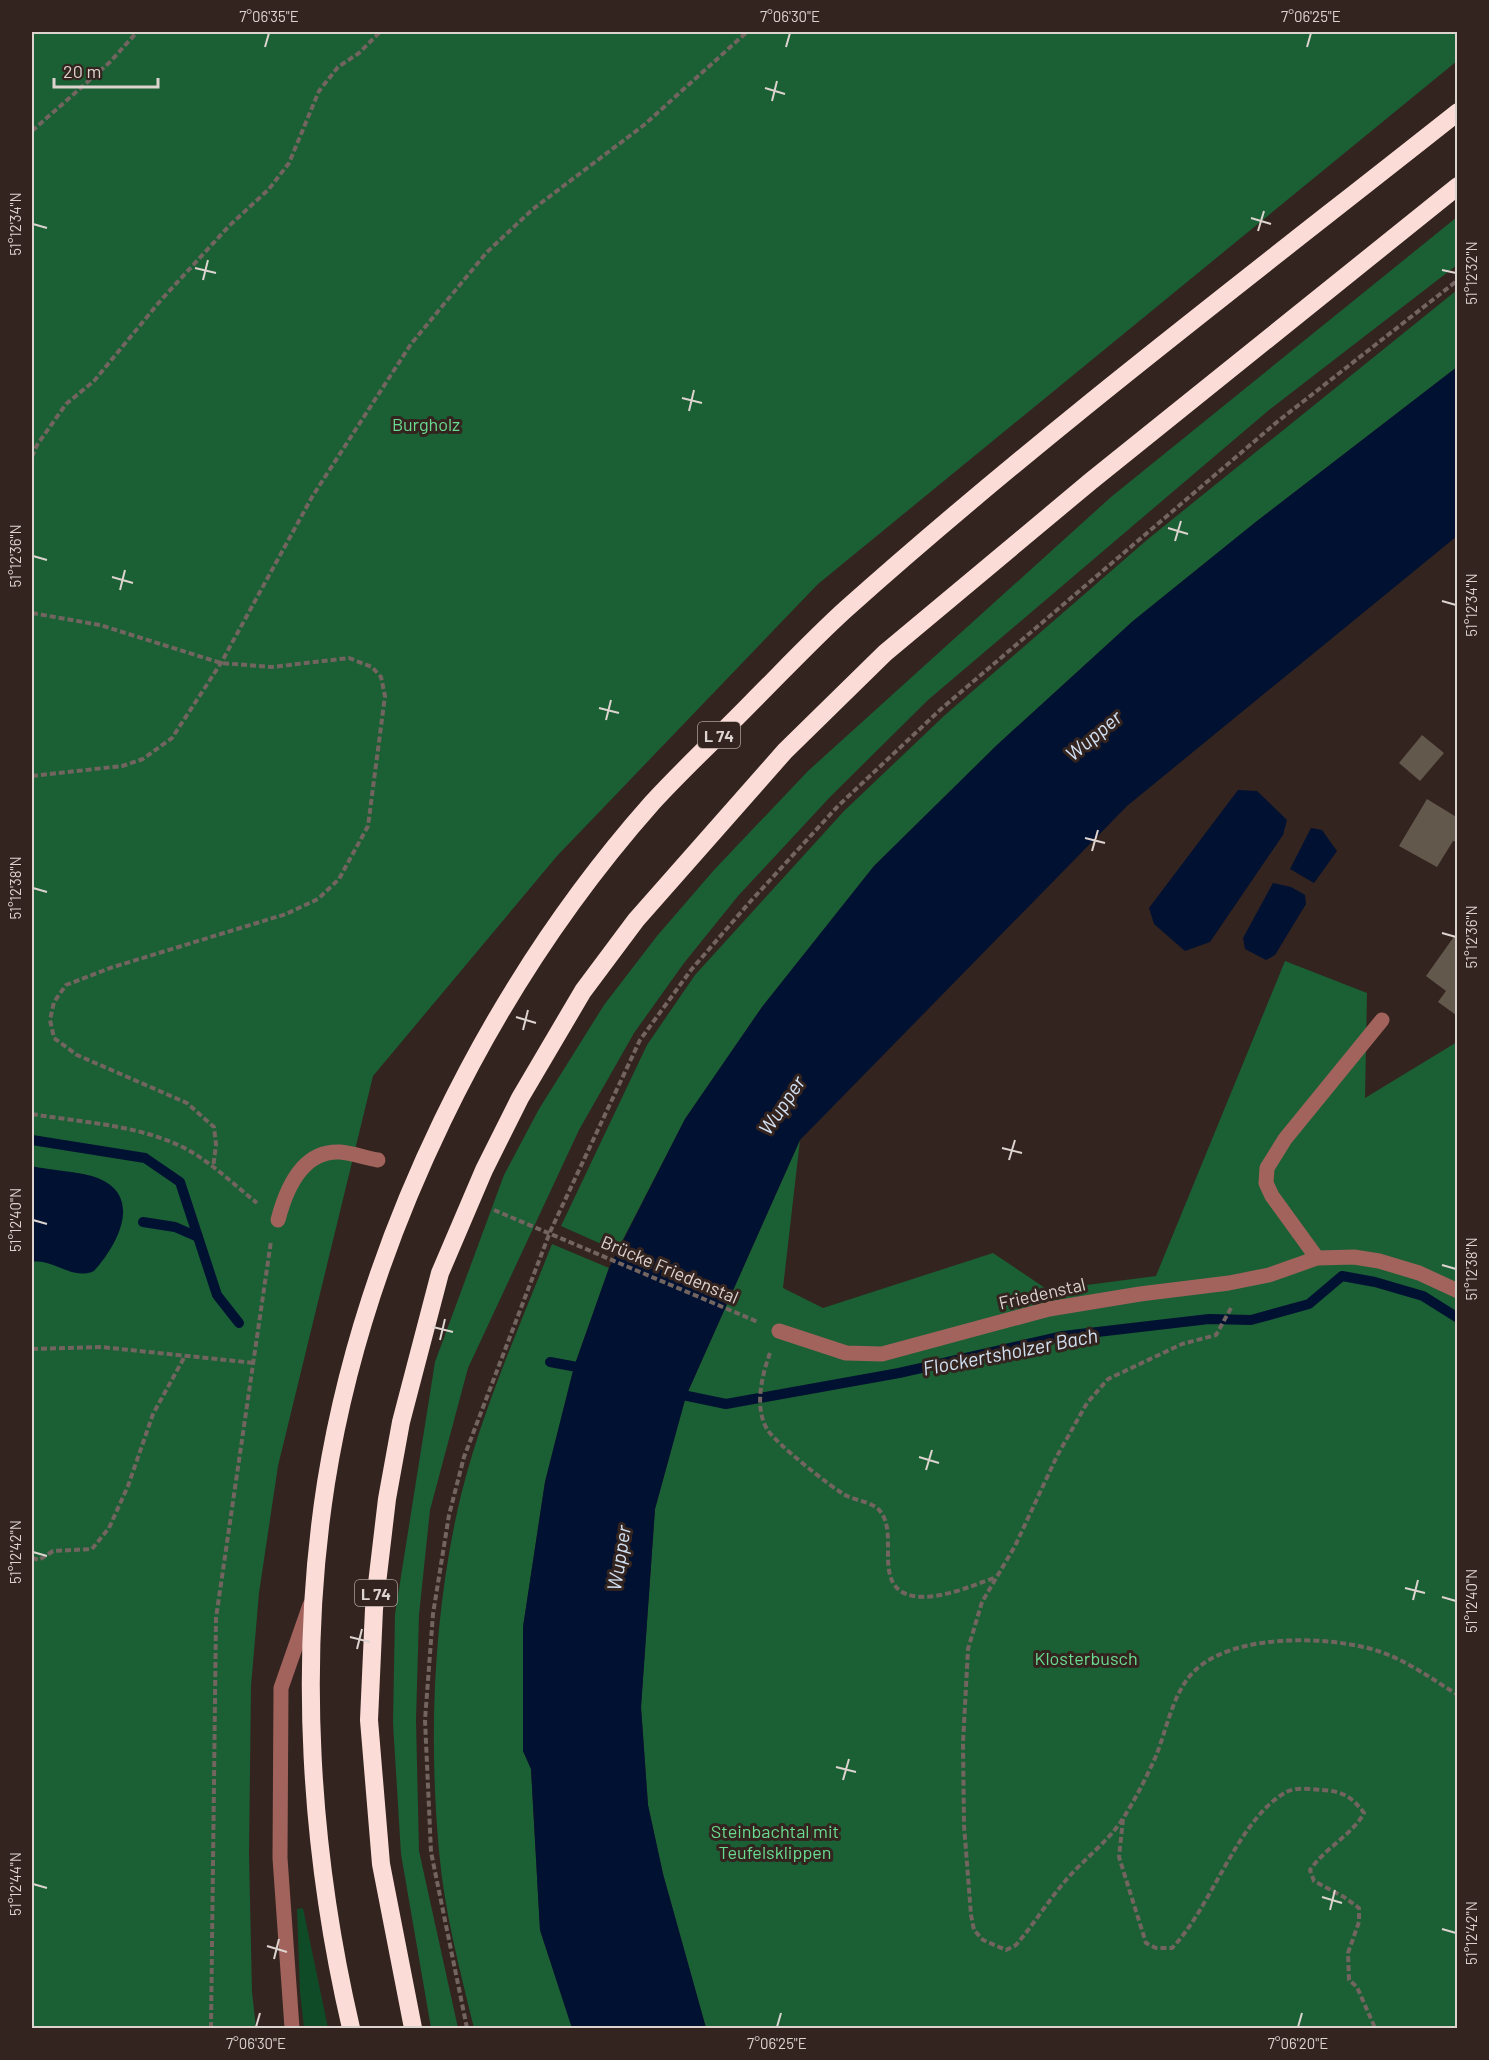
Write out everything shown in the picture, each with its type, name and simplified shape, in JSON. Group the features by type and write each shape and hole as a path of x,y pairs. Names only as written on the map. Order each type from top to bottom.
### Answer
{"highway":[{"name":"L 74","path":"351,2028 323,1875 310,1732 315,1590 326,1484 358,1340 387,1254 467,1070 533,958 590,880 653,802 843,612 1047,438 1458,112"},
{"name":"L 74","path":"413,2028 381,1864 369,1720 375,1598 387,1499 401,1422 440,1273 484,1170 520,1098 583,991 636,920 785,751 885,654 1091,481 1458,186"}],"lane":[{"path":"1317,1258 1272,1196 1266,1183 1267,1168 1285,1139 1382,1020"},
{"path":"278,1220 290,1184 298,1171 316,1158 323,1154 340,1152 378,1160"},
{"name":"Friedenstal","path":"779,1331 846,1353 882,1354 1049,1309 1140,1294 1229,1283 1269,1275 1317,1258 1354,1257 1379,1261 1419,1273 1458,1291"},
{"path":"292,2028 280,1858 280,1688 315,1590"}],"path":[{"path":"32,131 102,70 137,32"},
{"path":"32,457 37,445 66,404 94,381 161,300 289,163 301,139 319,91 338,67 359,53 380,32"},
{"path":"32,776 122,766 143,759 172,738 221,663 312,498 411,344 487,252 533,209 644,125 747,32"},
{"path":"467,2028 431,1852 425,1720 433,1614 449,1515 464,1457 550,1232 640,1040 691,970 838,806 940,709 1260,437 1458,280"},
{"path":"32,613 100,625 221,663 272,667 349,658 372,667 381,677 385,696 368,826 339,879 318,899 286,914 110,968 66,985 54,1002 50,1020 54,1038 77,1055 187,1103 214,1127 216,1145 213,1168"},
{"path":"32,1114 151,1135 196,1155 278,1220 267,1256 255,1363 216,1618 211,2028"},
{"name":"Brücke Friedenstal","path":"491,1209 550,1232 779,1331"},
{"path":"1231,1307 1216,1335 1182,1344 1108,1379 1087,1403 1057,1456 1015,1546 994,1578 982,1602 968,1649 963,1743 964,1826 974,1930 983,1940 995,1947 1006,1950 1017,1945 1066,1880 1124,1818 1155,1757 1188,1677 1207,1660 1228,1649 1262,1643 1318,1642 1353,1645 1379,1652 1415,1668 1458,1695"},
{"path":"32,1348 101,1347 255,1363"},
{"path":"32,1558 39,1560 53,1551 92,1549 109,1528 129,1486 153,1414 185,1356"},
{"path":"760,1382 762,1411 767,1429 824,1481 880,1510 885,1523 891,1581 901,1592 914,1597 948,1594 994,1578"},
{"path":"1124,1818 1119,1857 1137,1920 1146,1943 1156,1948 1172,1948 1187,1933 1228,1860 1257,1818 1286,1792 1304,1789 1335,1791 1352,1797 1364,1813 1358,1824 1319,1857 1310,1870 1314,1881 1359,1908 1359,1922 1348,1953 1349,1980 1357,1987 1374,2028"}],"green space":[{"name":"Burgholz","path":"32,32 1457,32 1457,61 818,584 557,856 373,1076 278,1466 259,1593 251,1686 249,1854 252,1992 256,2028 32,2028"},
{"path":"1457,217 1457,265 1269,410 928,700 830,797 738,896 684,963 634,1033 579,1130 468,1368 430,1510 419,1615 416,1720 419,1851 458,2028 431,2028 401,1854 393,1723 395,1614 435,1362 504,1175 539,1109 604,1005 657,936 714,870 808,771 1111,497"},
{"path":"1457,290 1457,367 1257,521 1133,621 997,745 874,866 762,1007 685,1119 617,1251 561,1226 647,1045 695,975 844,811 945,715 1148,539"},
{"name":"Klosterbusch","path":"1285,961 1367,993 1365,1098 1457,1042 1457,2028 706,2028 663,1874 648,1805 641,1707 655,1509 686,1396 800,1140 783,1288 823,1308 993,1253 1048,1290 1156,1276"},
{"path":"552,1244 609,1268 574,1367 545,1482 523,1627 523,1751 531,1769 540,1930 572,2028 474,2028 449,1918 439,1851 434,1725 442,1600 464,1482 498,1379"},
{"path":"303,1908 328,2028 304,2028 300,1992 297,1909"}],"water":[{"name":"Wupper","path":"1457,367 1457,536 1127,806 800,1140 686,1396 655,1509 641,1707 648,1805 663,1874 706,2028 572,2028 540,1930 531,1769 523,1751 523,1627 545,1482 574,1367 609,1268 685,1119 762,1007 874,866 997,745 1133,621 1257,521"},
{"path":"1238,790 1257,791 1287,820 1283,835 1210,942 1185,951 1154,924 1149,908"},
{"path":"1311,828 1322,830 1337,851 1314,883 1290,869"},
{"path":"1273,883 1291,887 1305,895 1306,904 1275,955 1266,960 1245,949 1243,938"},
{"path":"32,1166 93,1176 113,1187 120,1198 123,1210 122,1223 111,1249 94,1271 78,1273 47,1263 32,1262"}],"building":[{"path":"1422,735 1444,753 1420,781 1399,763"},
{"path":"1427,799 1458,818 1458,842 1453,841 1437,867 1399,846"},
{"path":"1458,931 1458,1013 1456,1015 1438,1002 1446,991 1426,976"}],"waterway":[{"path":"32,1140 145,1158 180,1182 217,1295 239,1323"},
{"path":"143,1222 175,1227 198,1237"},
{"name":"Flockertsholzer Bach","path":"673,1393 726,1404 899,1373 1063,1336 1209,1319 1251,1320 1309,1304 1342,1276 1375,1282 1423,1296 1458,1318"},
{"path":"550,1362 588,1369"}],"park label":[{"name":"Steinbachtal mit Teufelsklippen","path":"775,1841"}]}
